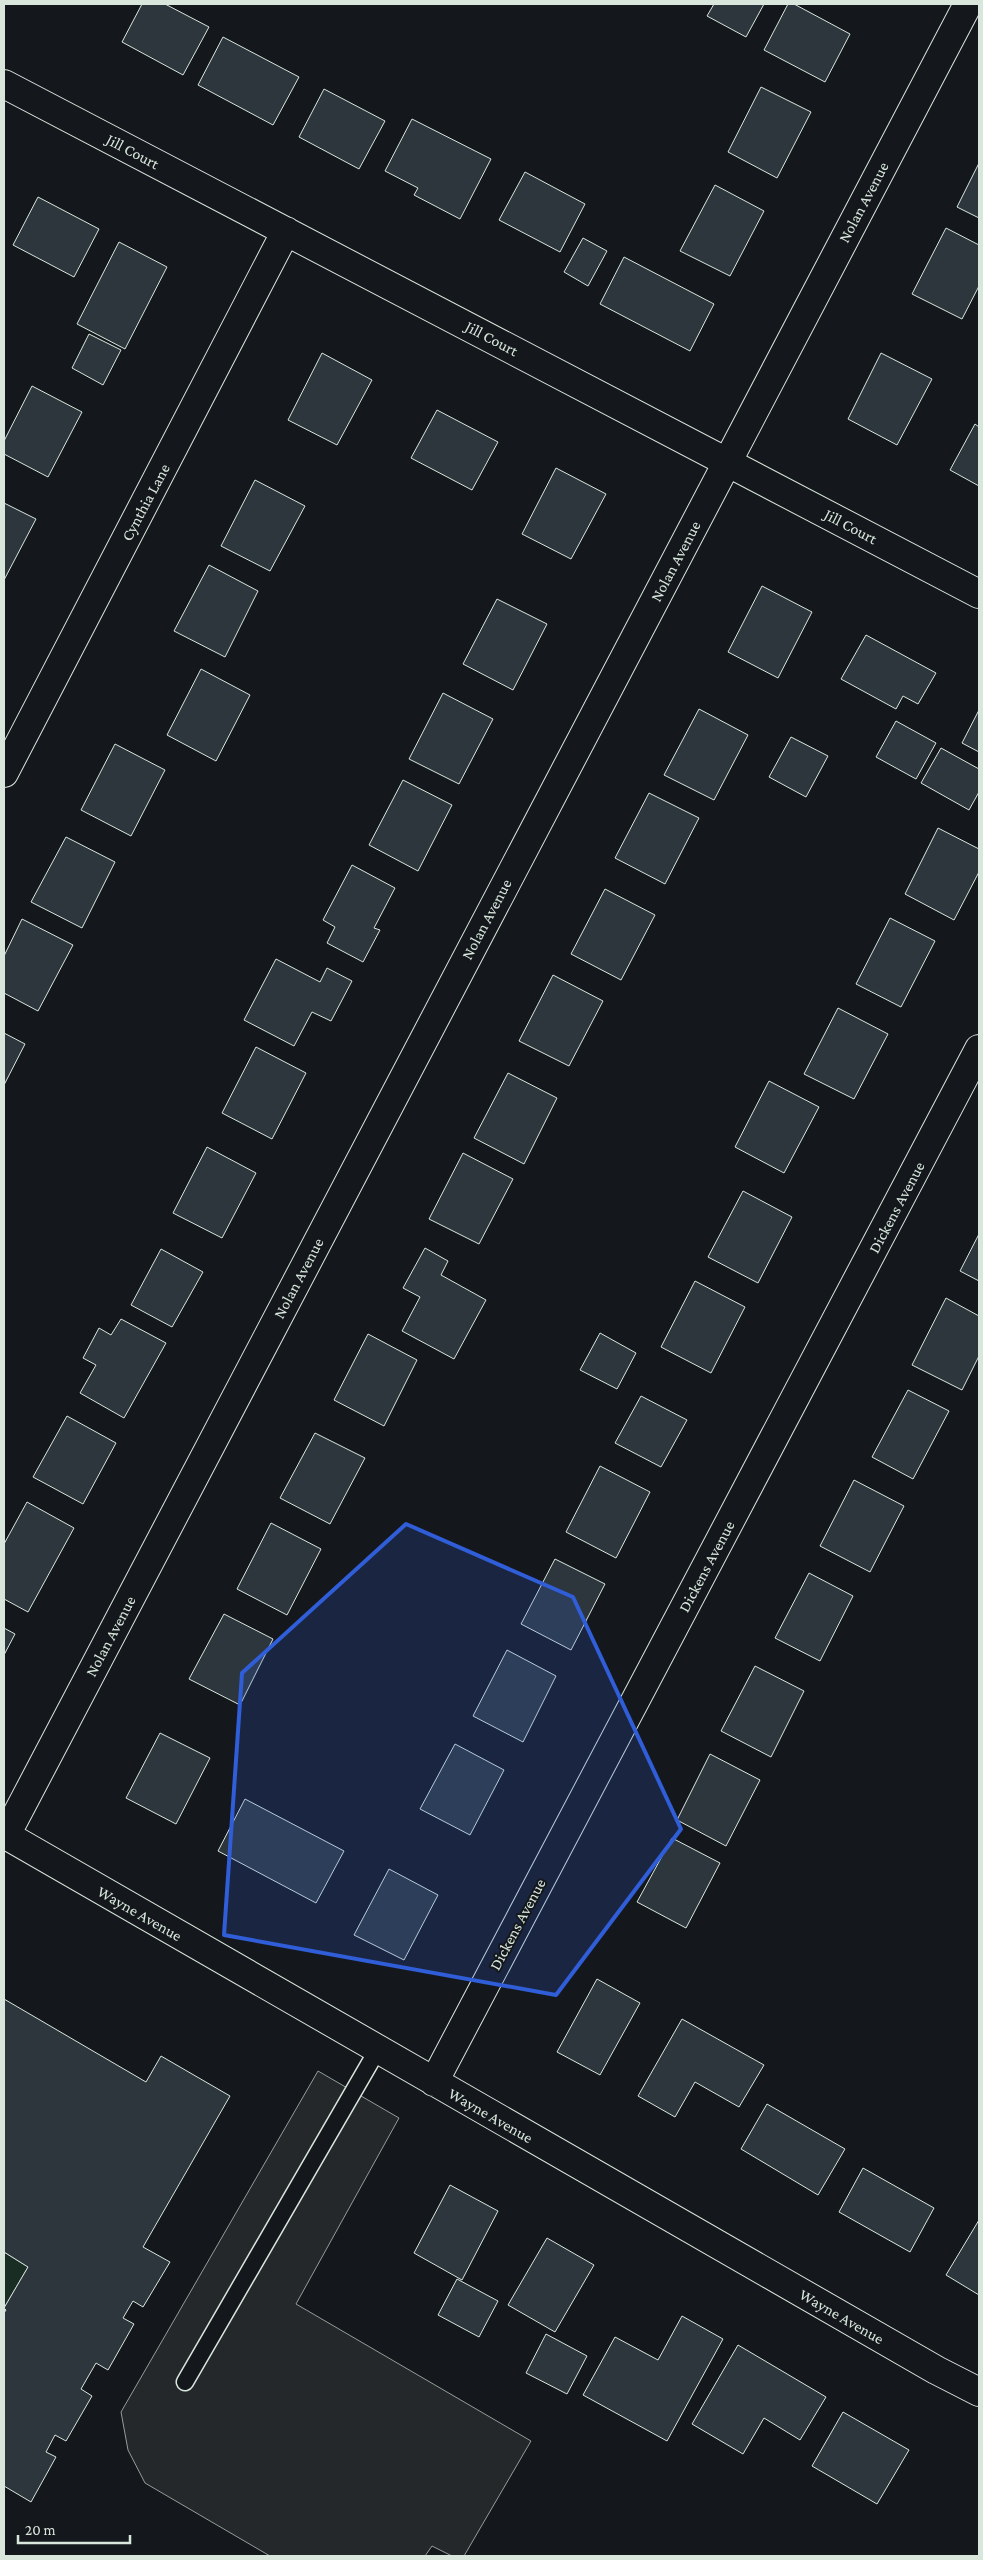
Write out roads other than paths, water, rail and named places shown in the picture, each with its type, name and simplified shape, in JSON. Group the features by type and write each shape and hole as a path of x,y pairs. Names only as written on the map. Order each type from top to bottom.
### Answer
{"street":[{"name":"Nolan Avenue","path":"5,1835 965,5"},
{"name":"Jill Court","path":"4,84 979,594"},
{"name":"Cynthia Lane","path":"4,773 286,231"},
{"name":"Dickens Avenue","path":"434,2082 979,1049"},
{"name":"Wayne Avenue","path":"5,1835 936,2370 979,2392"}],"lane":[{"path":"185,2382 378,2049"}]}
